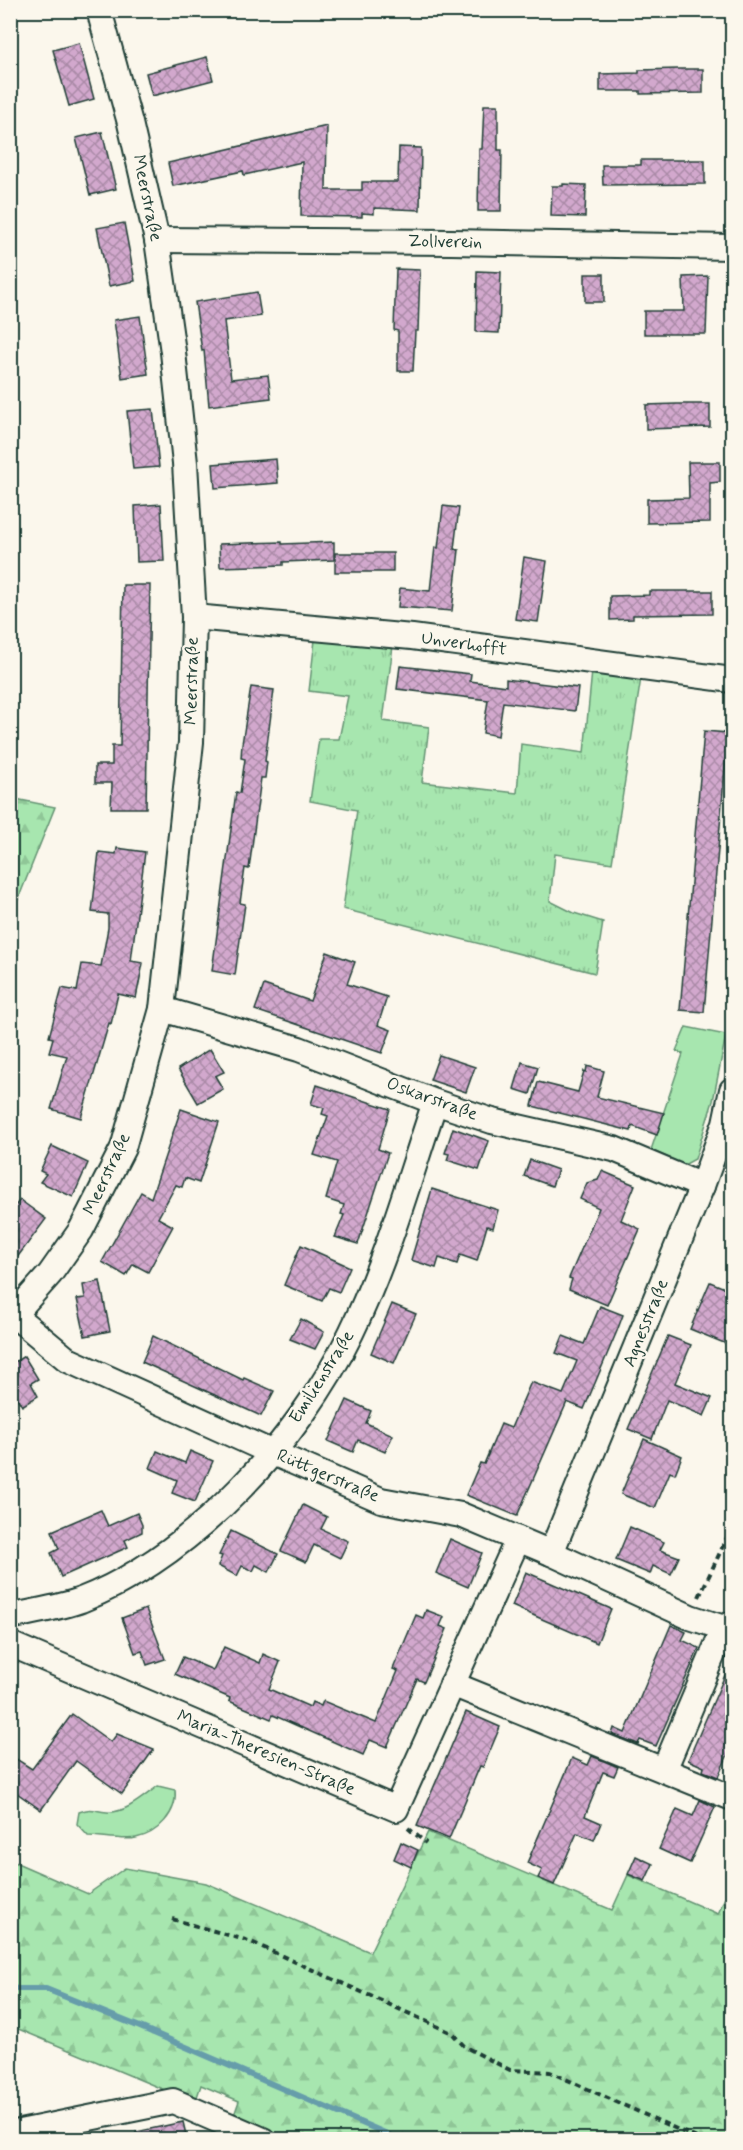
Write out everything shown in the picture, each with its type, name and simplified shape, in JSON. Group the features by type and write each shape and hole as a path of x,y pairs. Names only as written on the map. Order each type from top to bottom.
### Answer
{"street":[{"name":"Meerstraße","path":"13,1317 50,1274 81,1230 123,1148 162,1009 191,742 194,617 185,463 173,352 156,240 130,123 99,10"},
{"name":"Zollverein","path":"156,240 732,247"},
{"name":"Unverhofft","path":"194,617 412,637 732,680"},
{"name":"Oskarstraße","path":"162,1009 299,1049 435,1102 492,1121 614,1149 702,1186"},
{"name":"Agnesstraße","path":"551,1553 702,1186 725,1123 732,1090"},
{"name":"Emilienstraße","path":"10,1617 80,1600 125,1579 167,1553 224,1504 273,1453 318,1392 351,1334 380,1267 435,1102"},
{"name":"Rüttgerstraße","path":"13,1317 68,1360 273,1453 381,1500 461,1515 551,1553 690,1617 730,1630 664,1770"},
{"name":"Maria-Theresien-Straße","path":"10,1644 396,1809 518,1539"},
{"path":"452,1684 732,1798"},
{"path":"10,2134 173,2102 263,2139"}],"path":[{"path":"690,1617 732,1527"},
{"path":"172,1919 249,1941 452,2034 465,2047 510,2070 550,2072 701,2139"}],"green space":[{"path":"315,640 393,646 383,721 429,727 422,782 517,793 521,744 584,753 592,671 641,678 612,863 555,854 550,901 574,913 603,922 595,973 343,909 357,810 310,801 319,739 339,739 348,696 309,691"},
{"path":"10,798 55,807 11,917"},
{"path":"686,1027 726,1035 713,1101 695,1159 684,1165 651,1150 683,1054 676,1051"},
{"path":"158,1786 175,1790 173,1807 158,1827 144,1836 126,1839 88,1836 77,1824 79,1812 121,1810 134,1804"},
{"path":"428,1832 612,1910 628,1875 718,1914 732,1881 732,2139 285,2139 233,2118 239,2101 201,2085 197,2097 182,2091 179,2096 11,2026 10,1860 88,1894 125,1868 206,1883 370,1952"}],"building":[{"path":"79,43 94,99 69,106 53,50"},
{"path":"207,57 213,80 152,96 146,73"},
{"path":"703,69 703,93 640,94 640,91 600,91 600,74 639,73 639,70"},
{"path":"484,105 498,105 498,150 502,150 501,211 478,211 479,149 482,149"},
{"path":"327,126 326,190 362,190 362,182 398,182 399,147 421,148 420,210 374,208 374,214 362,213 362,217 301,216 302,162 244,175 243,171 173,186 168,163"},
{"path":"102,132 116,189 90,195 76,138"},
{"path":"641,160 705,160 705,184 603,185 602,165 641,165"},
{"path":"563,184 586,185 585,217 551,216 552,186 563,186"},
{"path":"124,223 135,281 109,286 97,228"},
{"path":"396,269 420,270 418,331 415,331 413,371 398,371 398,331 394,330"},
{"path":"477,271 501,272 499,333 476,332"},
{"path":"585,274 604,274 604,302 585,302"},
{"path":"708,276 706,334 644,334 644,311 684,311 683,277"},
{"path":"257,292 261,316 224,321 231,379 268,375 271,398 209,406 204,350 202,351 195,302"},
{"path":"140,316 148,374 122,378 114,320"},
{"path":"710,404 710,427 646,429 646,405"},
{"path":"153,409 159,467 133,469 127,411"},
{"path":"276,459 278,483 215,488 213,464"},
{"path":"688,462 720,462 720,482 710,483 710,522 647,523 647,499 689,498"},
{"path":"161,504 164,561 137,562 135,506"},
{"path":"443,506 459,508 454,549 459,550 452,611 398,607 400,588 430,591"},
{"path":"282,542 282,544 334,542 334,560 283,562 283,565 220,567 219,544"},
{"path":"335,553 393,553 393,572 335,572"},
{"path":"524,557 547,561 538,622 515,619"},
{"path":"123,585 150,585 146,808 111,808 112,783 95,783 95,765 112,765 112,746 120,746"},
{"path":"649,591 712,591 712,614 633,615 633,619 610,620 610,596 649,595"},
{"path":"400,666 471,674 470,681 506,686 506,679 578,688 575,711 503,702 498,736 483,733 488,700 397,689"},
{"path":"251,687 274,690 265,778 261,778 249,869 245,868 240,903 245,904 235,975 212,971 236,792 240,793 245,759 241,758 242,744"},
{"path":"704,731 728,733 704,1012 680,1010"},
{"path":"117,848 145,852 131,961 143,963 136,998 118,994 111,1024 109,1023 81,1118 51,1109 67,1056 49,1052 53,1038 49,1037 62,988 77,991 82,964 101,966 108,928 108,914 92,912 99,852 116,854"},
{"path":"327,952 355,962 347,984 387,997 378,1025 391,1030 382,1053 255,1010 264,985 310,1001"},
{"path":"210,1049 224,1072 215,1076 223,1089 198,1103 178,1069"},
{"path":"439,1055 475,1067 466,1092 430,1080"},
{"path":"522,1062 538,1067 530,1094 514,1089"},
{"path":"587,1066 604,1071 597,1097 664,1113 657,1135 632,1126 631,1131 532,1106 538,1082 578,1092"},
{"path":"317,1085 390,1109 378,1149 388,1153 358,1244 335,1237 344,1215 341,1214 344,1205 326,1199 337,1162 314,1155 328,1116 322,1114 324,1108 311,1104"},
{"path":"181,1109 219,1122 199,1183 185,1178 182,1187 176,1185 158,1218 173,1226 148,1272 133,1264 126,1276 102,1262 141,1192 151,1198"},
{"path":"453,1128 489,1141 479,1170 447,1160 449,1154 445,1153"},
{"path":"52,1146 88,1163 73,1197 40,1182 46,1174 40,1171"},
{"path":"530,1160 558,1170 552,1186 524,1176"},
{"path":"602,1171 635,1185 621,1220 640,1229 607,1305 569,1289 572,1279 569,1278 599,1208 580,1199 587,1183 598,1180"},
{"path":"432,1189 498,1210 493,1228 487,1226 477,1261 460,1255 457,1264 439,1258 436,1268 411,1260"},
{"path":"20,1200 46,1219 10,1267 10,1212"},
{"path":"301,1245 350,1267 339,1292 329,1288 322,1301 284,1285"},
{"path":"100,1281 110,1331 85,1336 77,1299 85,1298 83,1285"},
{"path":"710,1282 732,1291 732,1336 729,1345 690,1329"},
{"path":"392,1304 416,1314 394,1363 371,1353"},
{"path":"600,1306 623,1315 617,1331 584,1409 567,1402 517,1516 466,1495 480,1463 484,1464 501,1424 511,1428 531,1382 563,1394 577,1361 556,1353 563,1336 584,1344"},
{"path":"301,1319 324,1332 315,1349 290,1339"},
{"path":"153,1336 243,1380 244,1378 274,1391 261,1416 142,1362"},
{"path":"668,1336 691,1345 675,1383 712,1398 704,1416 667,1400 652,1439 628,1429"},
{"path":"24,1356 38,1379 31,1383 38,1396 22,1406 10,1387 10,1365"},
{"path":"347,1400 371,1411 366,1423 393,1435 385,1452 358,1440 353,1452 328,1441"},
{"path":"644,1439 682,1456 675,1474 670,1472 655,1508 621,1494"},
{"path":"157,1451 185,1463 190,1451 213,1461 195,1502 172,1493 177,1480 150,1468"},
{"path":"303,1505 327,1517 321,1529 348,1541 340,1558 314,1545 306,1562 281,1551"},
{"path":"101,1510 108,1526 137,1513 142,1532 125,1540 128,1547 61,1577 51,1553 59,1549 52,1531"},
{"path":"630,1527 664,1542 660,1550 679,1557 671,1574 653,1566 650,1574 616,1560"},
{"path":"231,1531 278,1554 269,1572 256,1565 253,1571 242,1566 237,1576 218,1566 222,1556 219,1555"},
{"path":"450,1539 482,1553 468,1587 436,1573"},
{"path":"526,1572 611,1609 597,1643 512,1606"},
{"path":"146,1609 165,1659 147,1665 142,1651 135,1653 122,1618"},
{"path":"426,1610 444,1617 440,1626 447,1629 424,1682 417,1679 387,1747 370,1740 363,1755 273,1715 271,1719 229,1701 230,1698 175,1674 183,1657 213,1670 224,1647 260,1663 263,1654 280,1662 269,1689 310,1707 312,1702 321,1706 323,1701 376,1723 398,1671 393,1669 416,1615 423,1618"},
{"path":"671,1625 686,1632 682,1640 699,1648 656,1746 640,1740 638,1744 612,1734 614,1728 625,1733"},
{"path":"732,1659 732,1745 718,1777 703,1771 704,1767 688,1760"},
{"path":"466,1712 500,1727 483,1767 480,1766 449,1839 417,1826"},
{"path":"72,1714 111,1742 117,1734 154,1749 122,1794 76,1761 41,1810 10,1788 10,1755 32,1769"},
{"path":"592,1756 618,1767 614,1776 603,1772 585,1816 601,1823 594,1840 577,1833 554,1885 538,1878 542,1870 527,1863 572,1758 588,1765"},
{"path":"700,1800 715,1807 690,1863 659,1849 677,1809 693,1816"},
{"path":"401,1842 418,1850 411,1867 394,1859"},
{"path":"636,1856 653,1864 645,1881 628,1874"},
{"path":"183,2122 187,2139 136,2139 136,2132"}],"waterway":[{"path":"10,1985 16,1989 46,1989 140,2027 401,2140"}]}
